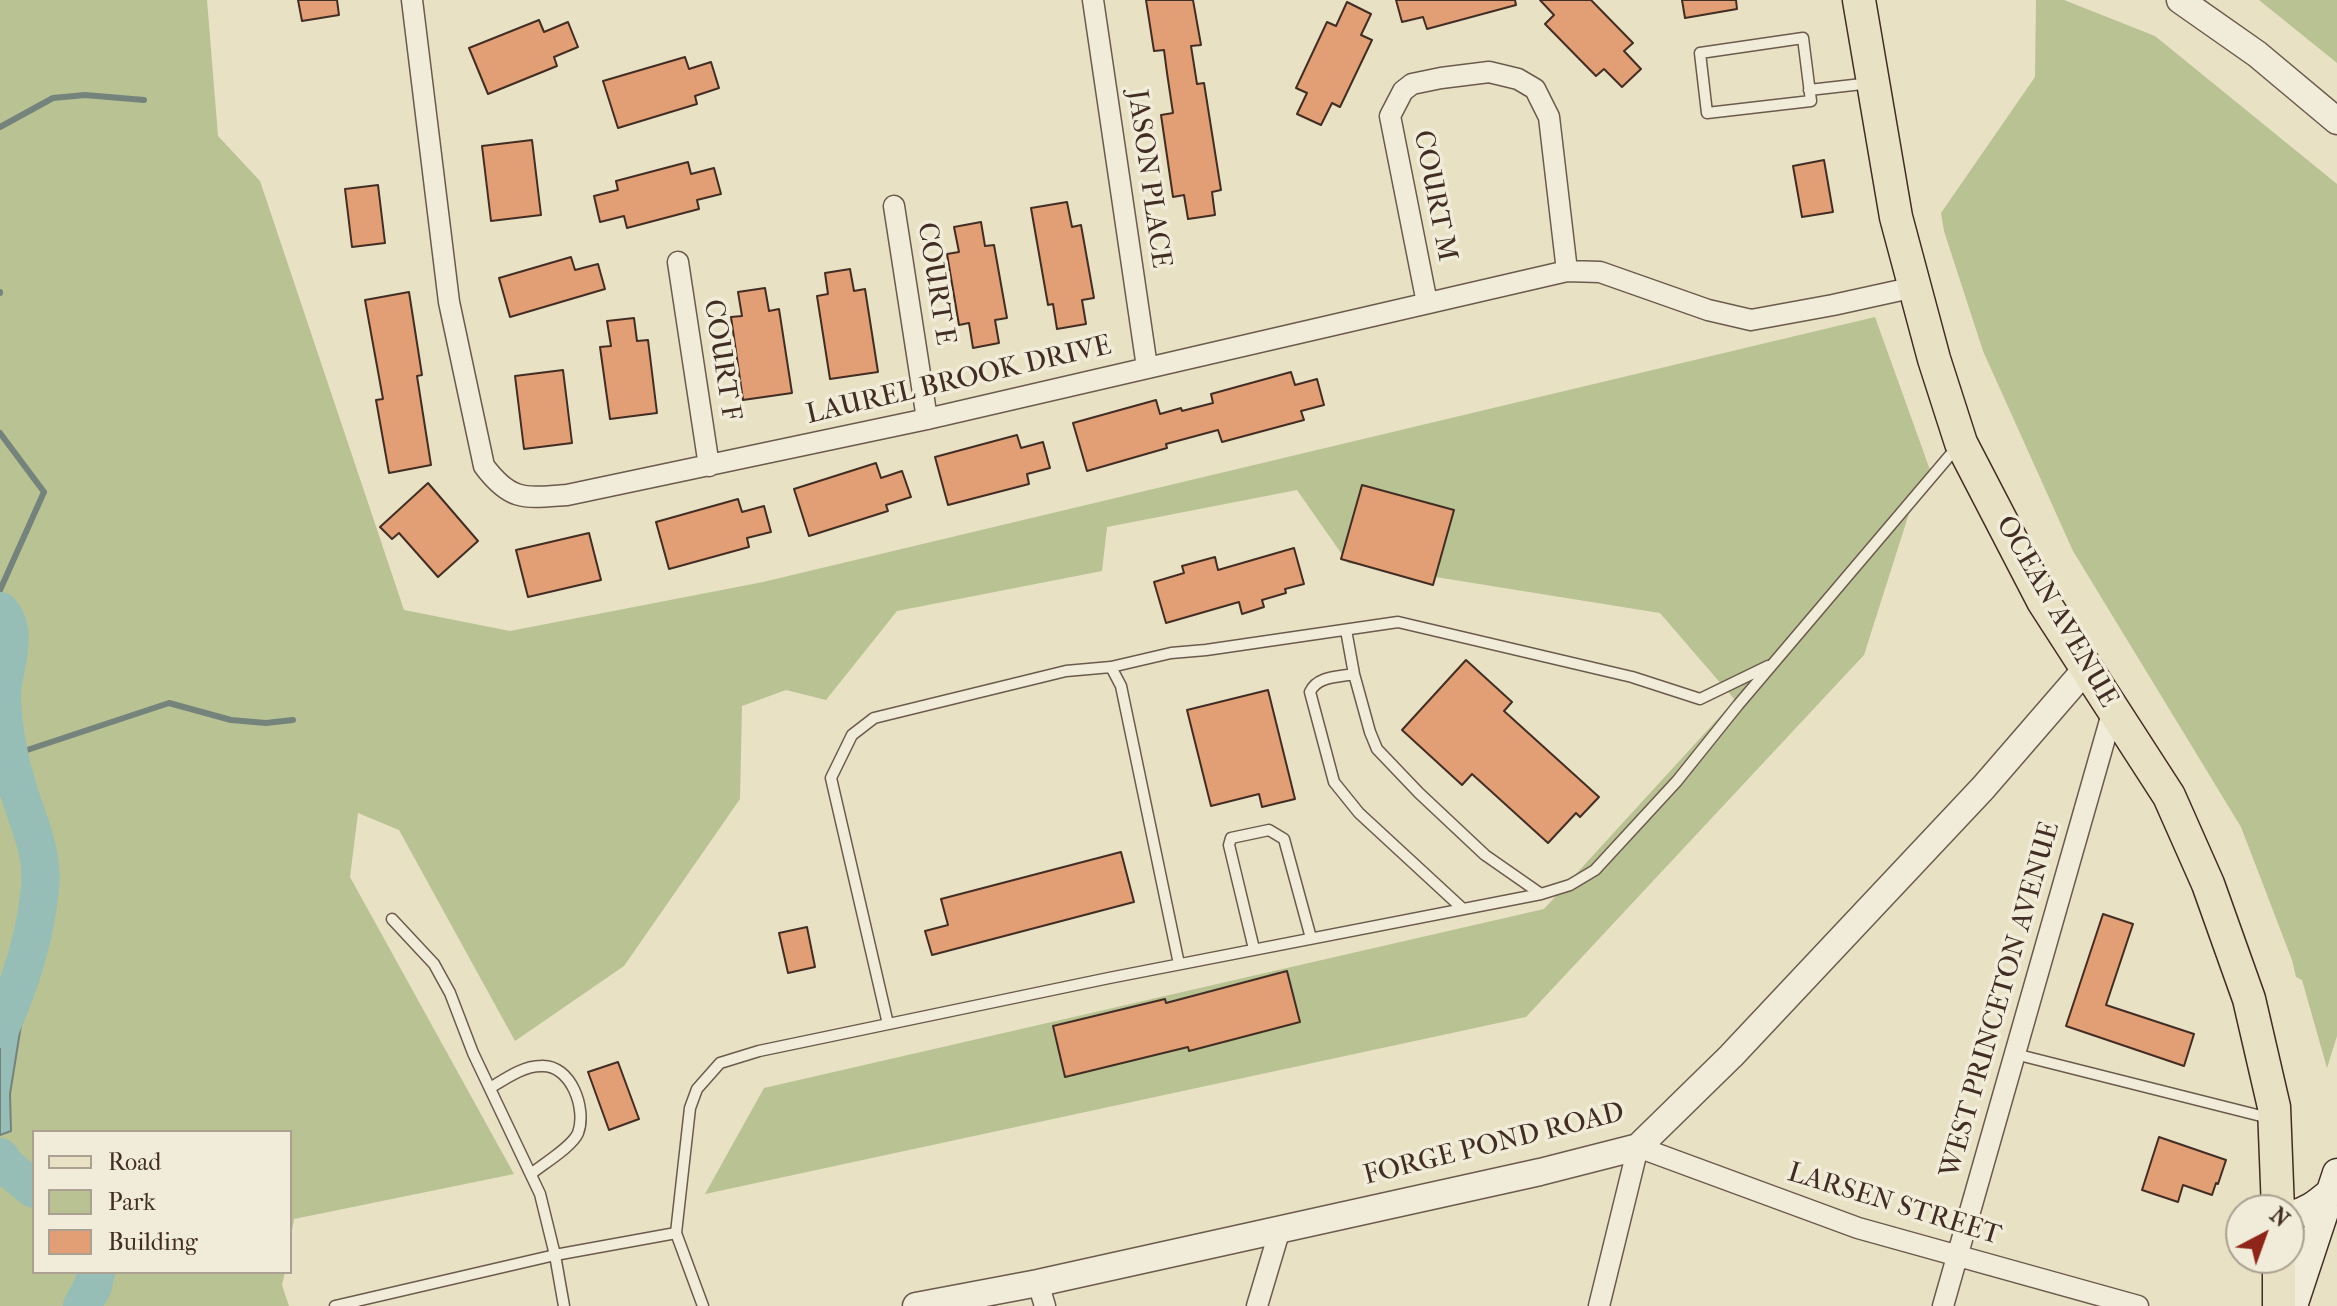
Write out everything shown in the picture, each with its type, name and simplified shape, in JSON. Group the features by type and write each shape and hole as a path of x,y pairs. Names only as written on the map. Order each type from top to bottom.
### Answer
{"main road":[{"name":"OCEAN AVENUE","path":"1859,0 1896,217 1934,359 1961,443 2043,601 2169,796 2208,884 2249,999 2274,1107 2277,1194"},
{"path":"2305,1212 2316,1206 2334,1183"},
{"path":"2293,1306 2334,1183"},
{"path":"2279,1274 2279,1306"}],"street":[{"name":"LAUREL BROOK DRIVE","path":"412,0 449,302 484,466 509,493 533,498 567,495 927,419 1567,271 1600,272 1708,310 1751,320 1915,287"},
{"name":"JASON PLACE","path":"1093,0 1147,367"},
{"path":"2180,0 2257,54 2337,121"},
{"name":"COURT M","path":"1427,303 1390,116 1403,91 1412,84 1489,72 1518,79 1535,89 1549,117 1567,271"},
{"name":"COURT E","path":"894,206 927,419"},
{"name":"COURT F","path":"678,262 709,466"},
{"name":"FORGE POND ROAD","path":"916,1306 1041,1294 1280,1229 1540,1172 1638,1147 1731,1056 1983,788 2086,669"},
{"name":"WEST PRINCETON AVENUE","path":"1943,1306 2113,710"},
{"path":"1599,1306 1638,1147"},
{"name":"LARSEN STREET","path":"1638,1147 1858,1228 2138,1306"},
{"path":"1257,1306 1280,1229"}],"lane":[{"path":"1803,38 1809,90 1811,101 1707,113 1700,53 1803,38"},
{"path":"1809,90 1873,83"},
{"path":"703,1306 676,1233 690,1108 697,1089 720,1063 759,1051 1179,964 1541,894 1570,885 1595,870 1677,781 1961,443"},
{"path":"888,1024 831,778 852,735 874,718 1066,671 1111,667 1171,653 1398,622 1632,677 1700,699 1774,663"},
{"path":"1346,630 1354,674 1377,749 1485,855 1541,894"},
{"path":"1111,667 1121,686 1179,964"},
{"path":"1354,674 1318,681 1310,692 1334,782 1359,813 1463,909"},
{"path":"1254,949 1229,845 1231,838 1269,830 1284,839 1311,938"},
{"path":"392,919 434,964 450,993 473,1053 540,1194 564,1306"},
{"path":"2015,1054 2274,1119"},
{"path":"490,1088 522,1070 542,1065 566,1076 576,1091 578,1134 531,1174"},
{"path":"335,1306 555,1255 676,1233"}],"green space":[{"path":"0,0 207,0 218,136 260,181 404,610 510,631 763,582 1875,317 1934,481 1912,504 1864,655 1526,1017 705,1194 764,1088 1544,909 1735,700 1660,613 1348,563 1297,490 1107,527 1102,571 897,611 826,700 786,690 742,706 740,799 624,966 515,1041 399,830 358,813 350,877 514,1174 294,1219 292,1230 292,1130 32,1130 32,1274 285,1274 282,1285 289,1306 82,1306 82,1302 71,1306 0,1306 0,1135 11,1131 10,1094 21,1026 0,1026"},
{"path":"2036,0 2064,0 2155,36 2337,184 2337,1036 2327,1068 2302,980 2296,977 2241,827 2073,551 1983,351 1944,231 1941,213 2035,77"},
{"path":"2259,0 2337,0 2337,63"}],"water":[{"path":"21,1025 10,1094 11,1131 0,1135 0,1026"}],"building":[{"path":"298,0 337,0 339,15 302,21"},
{"path":"1146,0 1193,0 1201,45 1191,46 1197,84 1204,83 1221,190 1212,192 1215,215 1188,219 1184,195 1173,197 1161,115 1173,113 1164,50 1154,51"},
{"path":"1396,0 1515,0 1516,5 1427,29 1423,17 1402,22"},
{"path":"1540,0 1591,0 1633,43 1624,51 1641,69 1622,87 1604,69 1596,76 1545,24 1554,15"},
{"path":"1682,0 1736,0 1737,9 1685,18"},
{"path":"1347,2 1371,14 1361,35 1372,40 1340,107 1332,103 1321,125 1297,114 1307,93 1296,88 1327,22 1336,26"},
{"path":"539,20 544,32 568,22 578,47 554,57 557,66 488,94 469,48"},
{"path":"685,57 689,69 711,62 719,88 695,96 697,104 618,128 603,81"},
{"path":"532,140 541,215 491,221 482,146"},
{"path":"1824,160 1833,212 1802,217 1793,166"},
{"path":"688,162 691,174 714,168 721,194 697,200 699,209 627,228 624,216 600,222 594,196 618,190 616,181"},
{"path":"378,185 385,243 352,247 345,189"},
{"path":"1067,202 1072,227 1081,225 1094,298 1082,300 1086,324 1057,329 1053,304 1048,305 1031,208"},
{"path":"981,222 985,246 994,245 1007,318 995,320 999,343 973,348 969,323 959,325 947,254 959,252 954,227"},
{"path":"571,257 575,270 598,264 605,289 510,317 499,278"},
{"path":"850,269 854,291 865,289 878,372 830,379 817,296 828,294 825,273"},
{"path":"765,288 769,311 779,309 792,393 743,400 731,317 742,316 738,292"},
{"path":"409,292 422,375 417,376 431,465 389,473 376,400 383,399 365,300"},
{"path":"634,318 637,341 648,340 657,413 610,419 600,347 611,346 607,321"},
{"path":"563,370 572,443 524,449 515,376"},
{"path":"1291,372 1295,385 1317,379 1324,405 1301,411 1304,420 1222,442 1218,430 1087,471 1073,423 1156,400 1160,414 1181,408 1182,411 1213,403 1211,394"},
{"path":"1017,435 1021,448 1043,442 1050,468 1027,474 1029,484 948,505 935,457"},
{"path":"876,463 881,478 902,471 911,497 886,505 888,511 809,536 794,489"},
{"path":"428,483 478,541 438,577 399,533 392,539 380,527"},
{"path":"1362,485 1454,510 1433,585 1341,559"},
{"path":"738,499 742,512 764,506 771,532 747,538 749,547 669,569 656,522"},
{"path":"589,533 601,580 528,597 516,550"},
{"path":"1294,548 1304,584 1262,600 1264,607 1242,614 1239,602 1166,623 1154,582 1184,573 1182,566 1215,557 1218,570"},
{"path":"1466,660 1512,702 1504,711 1599,797 1580,817 1576,813 1548,843 1472,774 1462,785 1402,730"},
{"path":"1268,690 1295,799 1262,807 1259,794 1211,806 1187,710"},
{"path":"1121,852 1134,902 932,955 925,931 948,925 941,899"},
{"path":"2103,914 2133,924 2106,1005 2194,1034 2184,1066 2066,1026"},
{"path":"807,927 815,967 788,973 779,933"},
{"path":"1287,971 1300,1022 1189,1051 1188,1047 1065,1077 1053,1026 1165,999 1166,1003"},
{"path":"618,1062 639,1119 609,1130 588,1072"},
{"path":"2159,1137 2226,1160 2212,1195 2183,1185 2178,1202 2142,1190"}],"waterway":[{"path":"0,127 53,98 85,95 144,100"},
{"path":"0,433 44,492 0,590"},
{"path":"0,611 6,620 10,642 2,688 5,733 41,876 30,943 0,1029"},
{"path":"9,756 169,703 231,720 266,723 293,720"},
{"path":"0,793 18,789"},
{"path":"0,1157 7,1167 32,1187"},
{"path":"82,1306 96,1274"}]}
